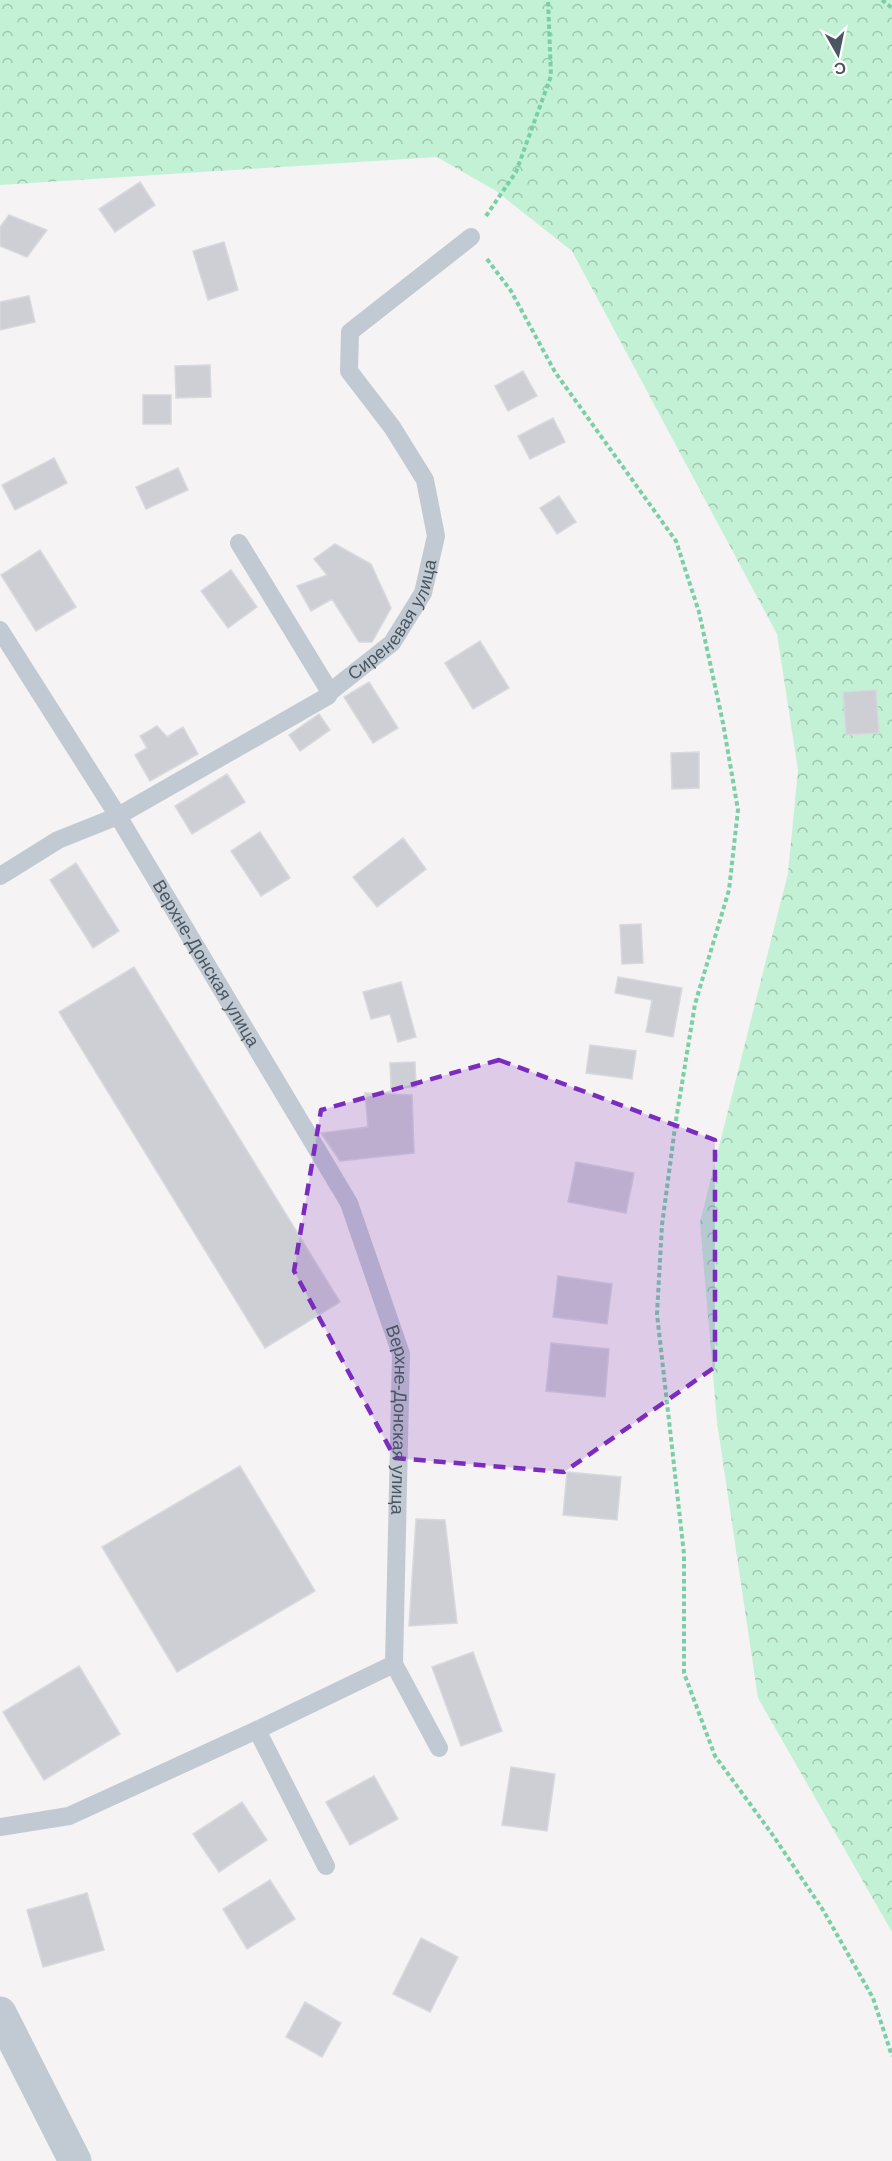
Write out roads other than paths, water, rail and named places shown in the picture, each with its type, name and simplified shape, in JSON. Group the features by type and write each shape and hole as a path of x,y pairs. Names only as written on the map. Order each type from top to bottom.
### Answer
{"street":[{"path":"0,2013 75,2161"}],"lane":[{"name":"Сиреневая улица","path":"0,876 58,840 118,816 328,696 330,692 392,643 423,593 436,536 425,480 392,427 348,371 350,332 471,237"},
{"path":"239,543 330,692"},
{"name":"Верхне-Донская улица","path":"0,630 118,816 349,1203 401,1354 394,1664"},
{"path":"0,1827 69,1816 394,1664 439,1748"},
{"path":"257,1730 326,1866"}]}
